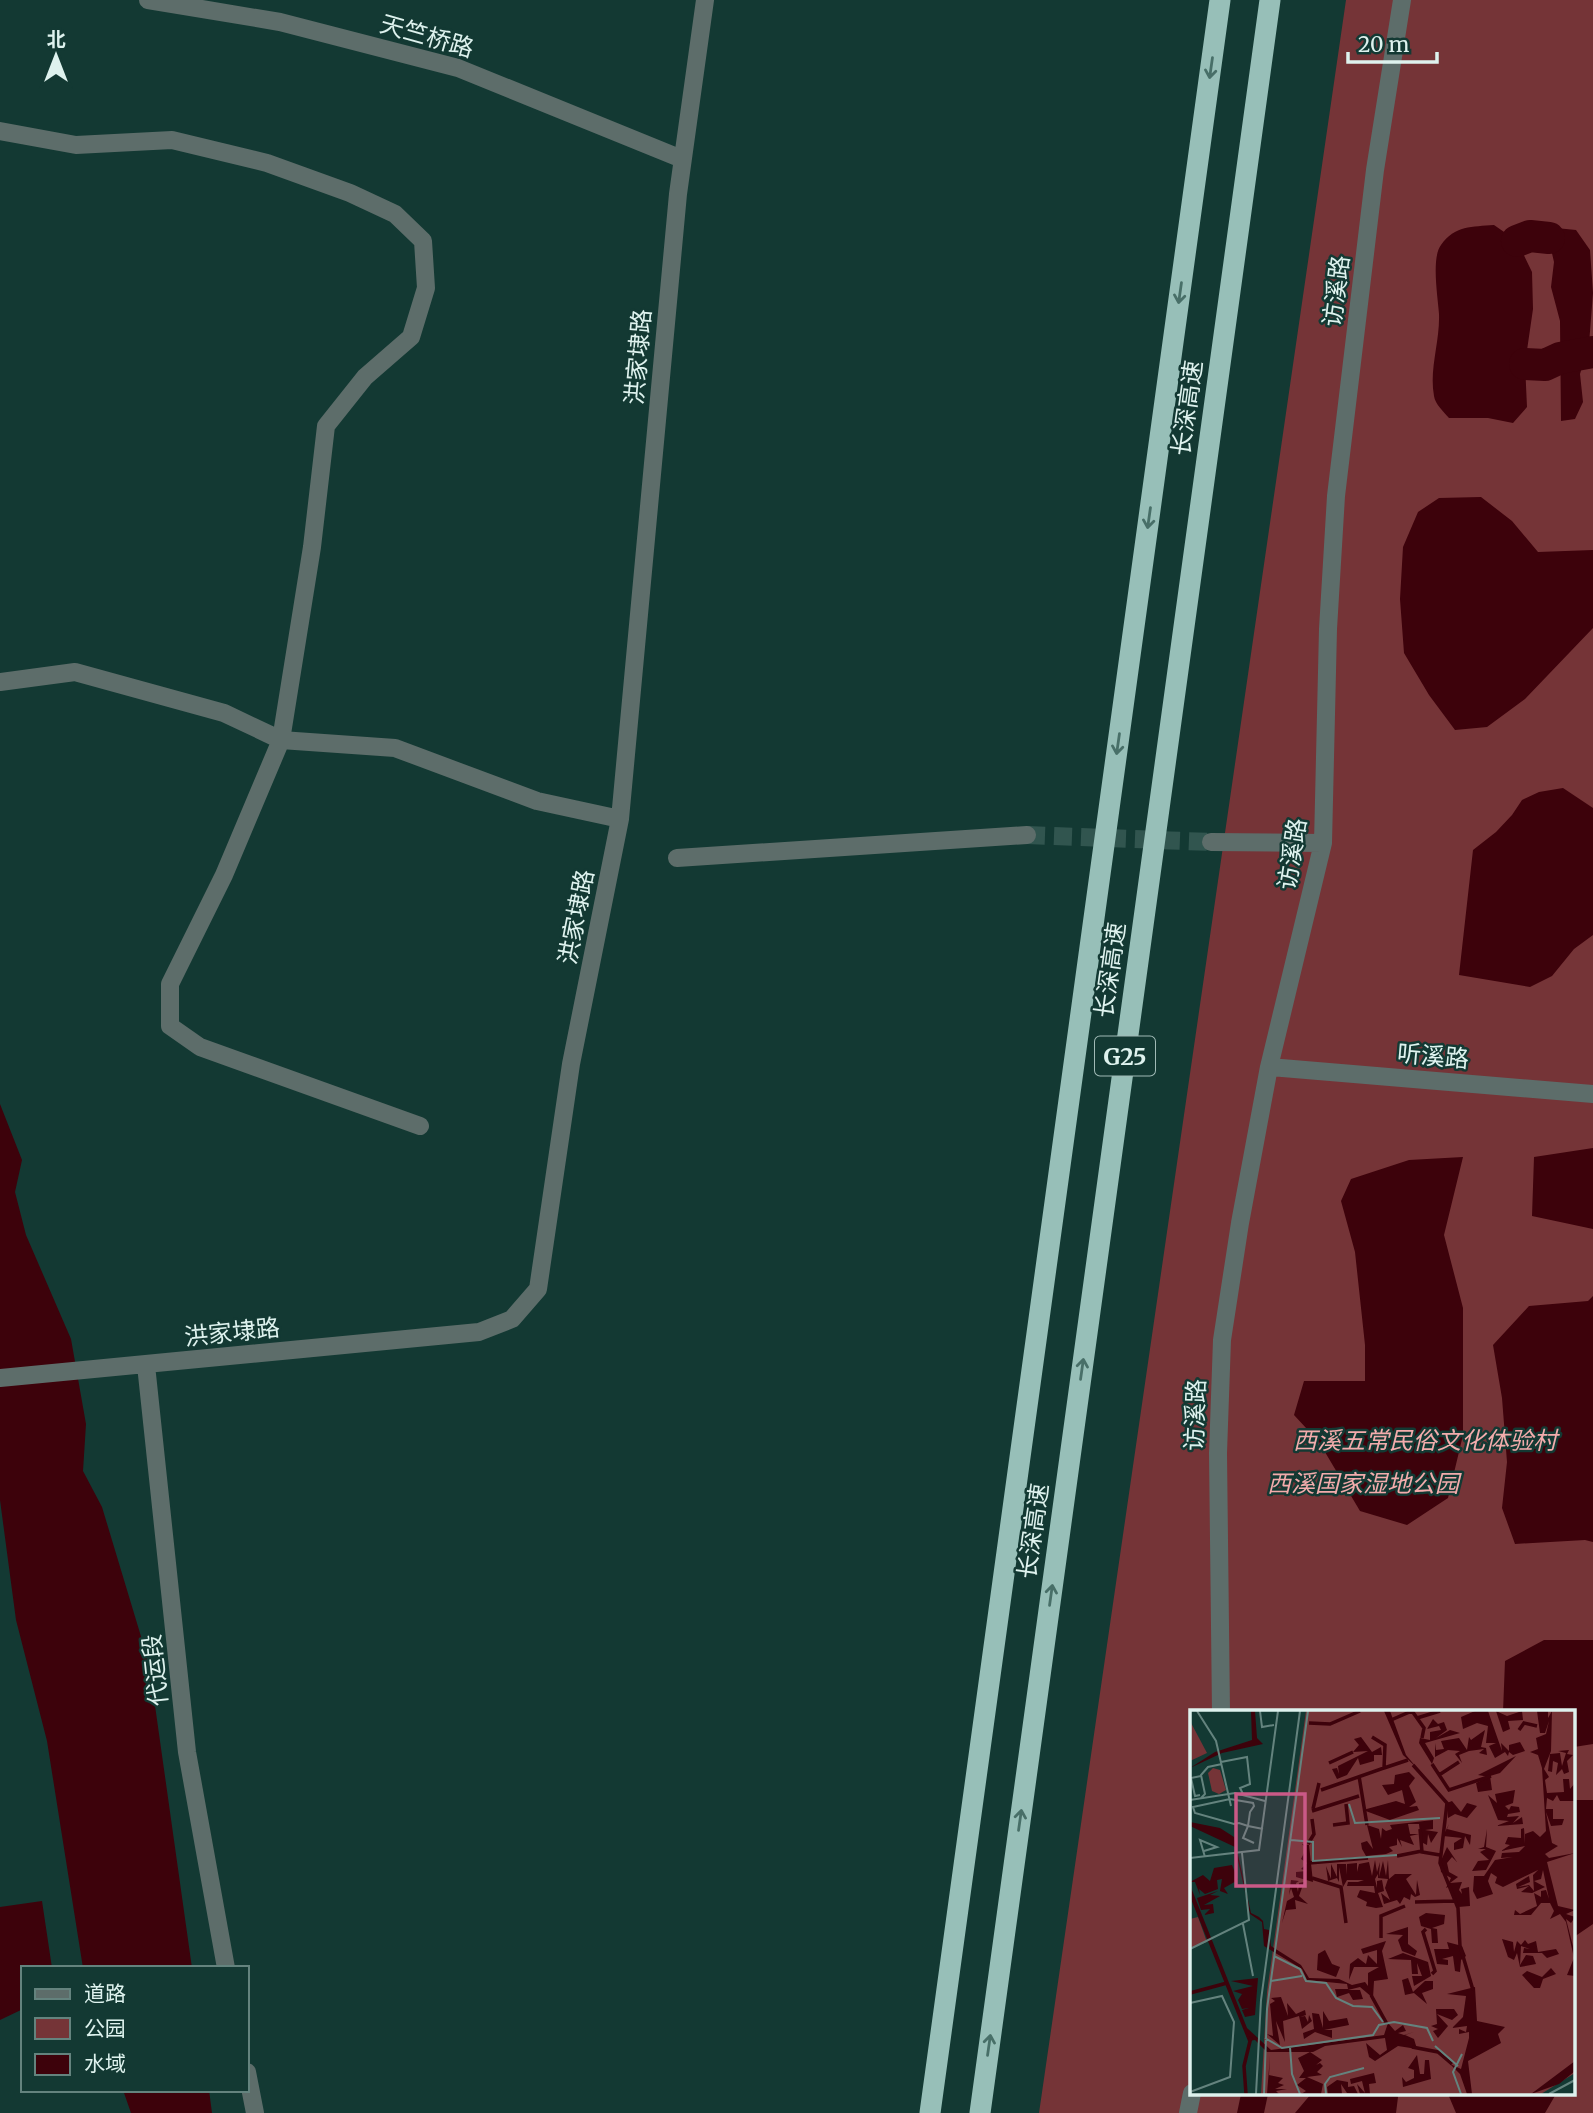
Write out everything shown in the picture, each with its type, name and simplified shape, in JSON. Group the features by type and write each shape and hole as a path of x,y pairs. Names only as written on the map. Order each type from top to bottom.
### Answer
{"highway":[{"name":"长深高速","path":"930,2113 1220,0"},
{"name":"长深高速","path":"980,2113 1270,0"}],"street":[{"name":"天竺桥路","path":"148,0 280,22 458,68 682,159"},
{"name":"洪家埭路","path":"0,1378 479,1332 512,1319 538,1289 571,1064 620,819 682,159 705,0"},
{"name":"访溪路","path":"1221,1710 1218,1453 1222,1340 1240,1223 1269,1067 1323,843 1328,629 1336,496 1375,170 1402,0"},
{"path":"0,131 76,145 172,140 267,163 350,192 395,214 423,241 426,288 411,337 365,377 326,426 312,547 281,740 224,875 170,984 170,1026 200,1047 420,1126"},
{"path":"0,682 75,672 224,713 281,740 395,748 537,801 620,819"},
{"path":"677,858 1027,835"},
{"path":"1211,842 1323,843"},
{"name":"听溪路","path":"1269,1067 1593,1094"},
{"name":"代运段","path":"146,1365 187,1752 226,1966"},
{"path":"248,2077 255,2113"}],"green space":[{"name":"西溪国家湿地公园","path":"1346,0 1593,0 1593,2113 1039,2113"}],"water":[{"path":"1494,225 1517,241 1532,272 1533,309 1525,364 1527,407 1513,423 1488,418 1449,418 1436,402 1433,386 1439,324 1436,268 1438,251 1446,238 1458,230"},
{"path":"1546,227 1576,230 1590,250 1593,293 1589,344 1580,374 1583,402 1575,419 1561,421 1560,321 1551,287 1554,262"},
{"path":"1481,497 1512,521 1538,552 1593,550 1593,628 1525,699 1487,727 1455,730 1429,695 1404,653 1400,599 1403,547 1418,512 1439,498"},
{"path":"1563,788 1593,808 1593,935 1574,949 1552,976 1530,987 1459,975 1473,850 1496,832 1522,800 1539,792"},
{"path":"0,1104 22,1160 15,1192 26,1235 71,1339 86,1424 83,1471 102,1507 149,1663 192,1966 83,1966 47,1741 16,1620 0,1500"},
{"path":"1593,1148 1593,1229 1532,1216 1534,1157"},
{"path":"1463,1157 1444,1235 1463,1308 1463,1435 1448,1498 1407,1525 1360,1511 1319,1442 1294,1415 1304,1381 1365,1381 1365,1345 1355,1252 1341,1201 1351,1179 1409,1160"},
{"path":"1593,1296 1593,1542 1585,1540 1515,1544 1502,1508 1507,1462 1502,1398 1493,1345 1529,1306 1588,1301"},
{"path":"1544,1640 1593,1640 1593,1744 1576,1747 1576,1710 1503,1710 1505,1661"},
{"path":"1576,1800 1593,1800 1593,1924 1576,1936"},
{"path":"42,1901 52,1966 21,1966 21,2010 0,2020 0,1907"},
{"path":"124,2092 209,2092 212,2113 131,2113"},
{"path":"1241,2096 1268,2096 1264,2113 1237,2113"},
{"path":"1309,2096 1398,2097 1396,2113 1295,2113"},
{"path":"1449,2096 1555,2096 1545,2113 1456,2113"}],"waterway":[{"path":"1517,241 1530,236 1549,238"},
{"path":"1525,364 1545,365 1560,358 1593,352"}],"tunnel":[{"path":"1027,835 1211,842"}],"park label":[{"name":"西溪五常民俗文化体验村","path":"1425,1440"}]}
